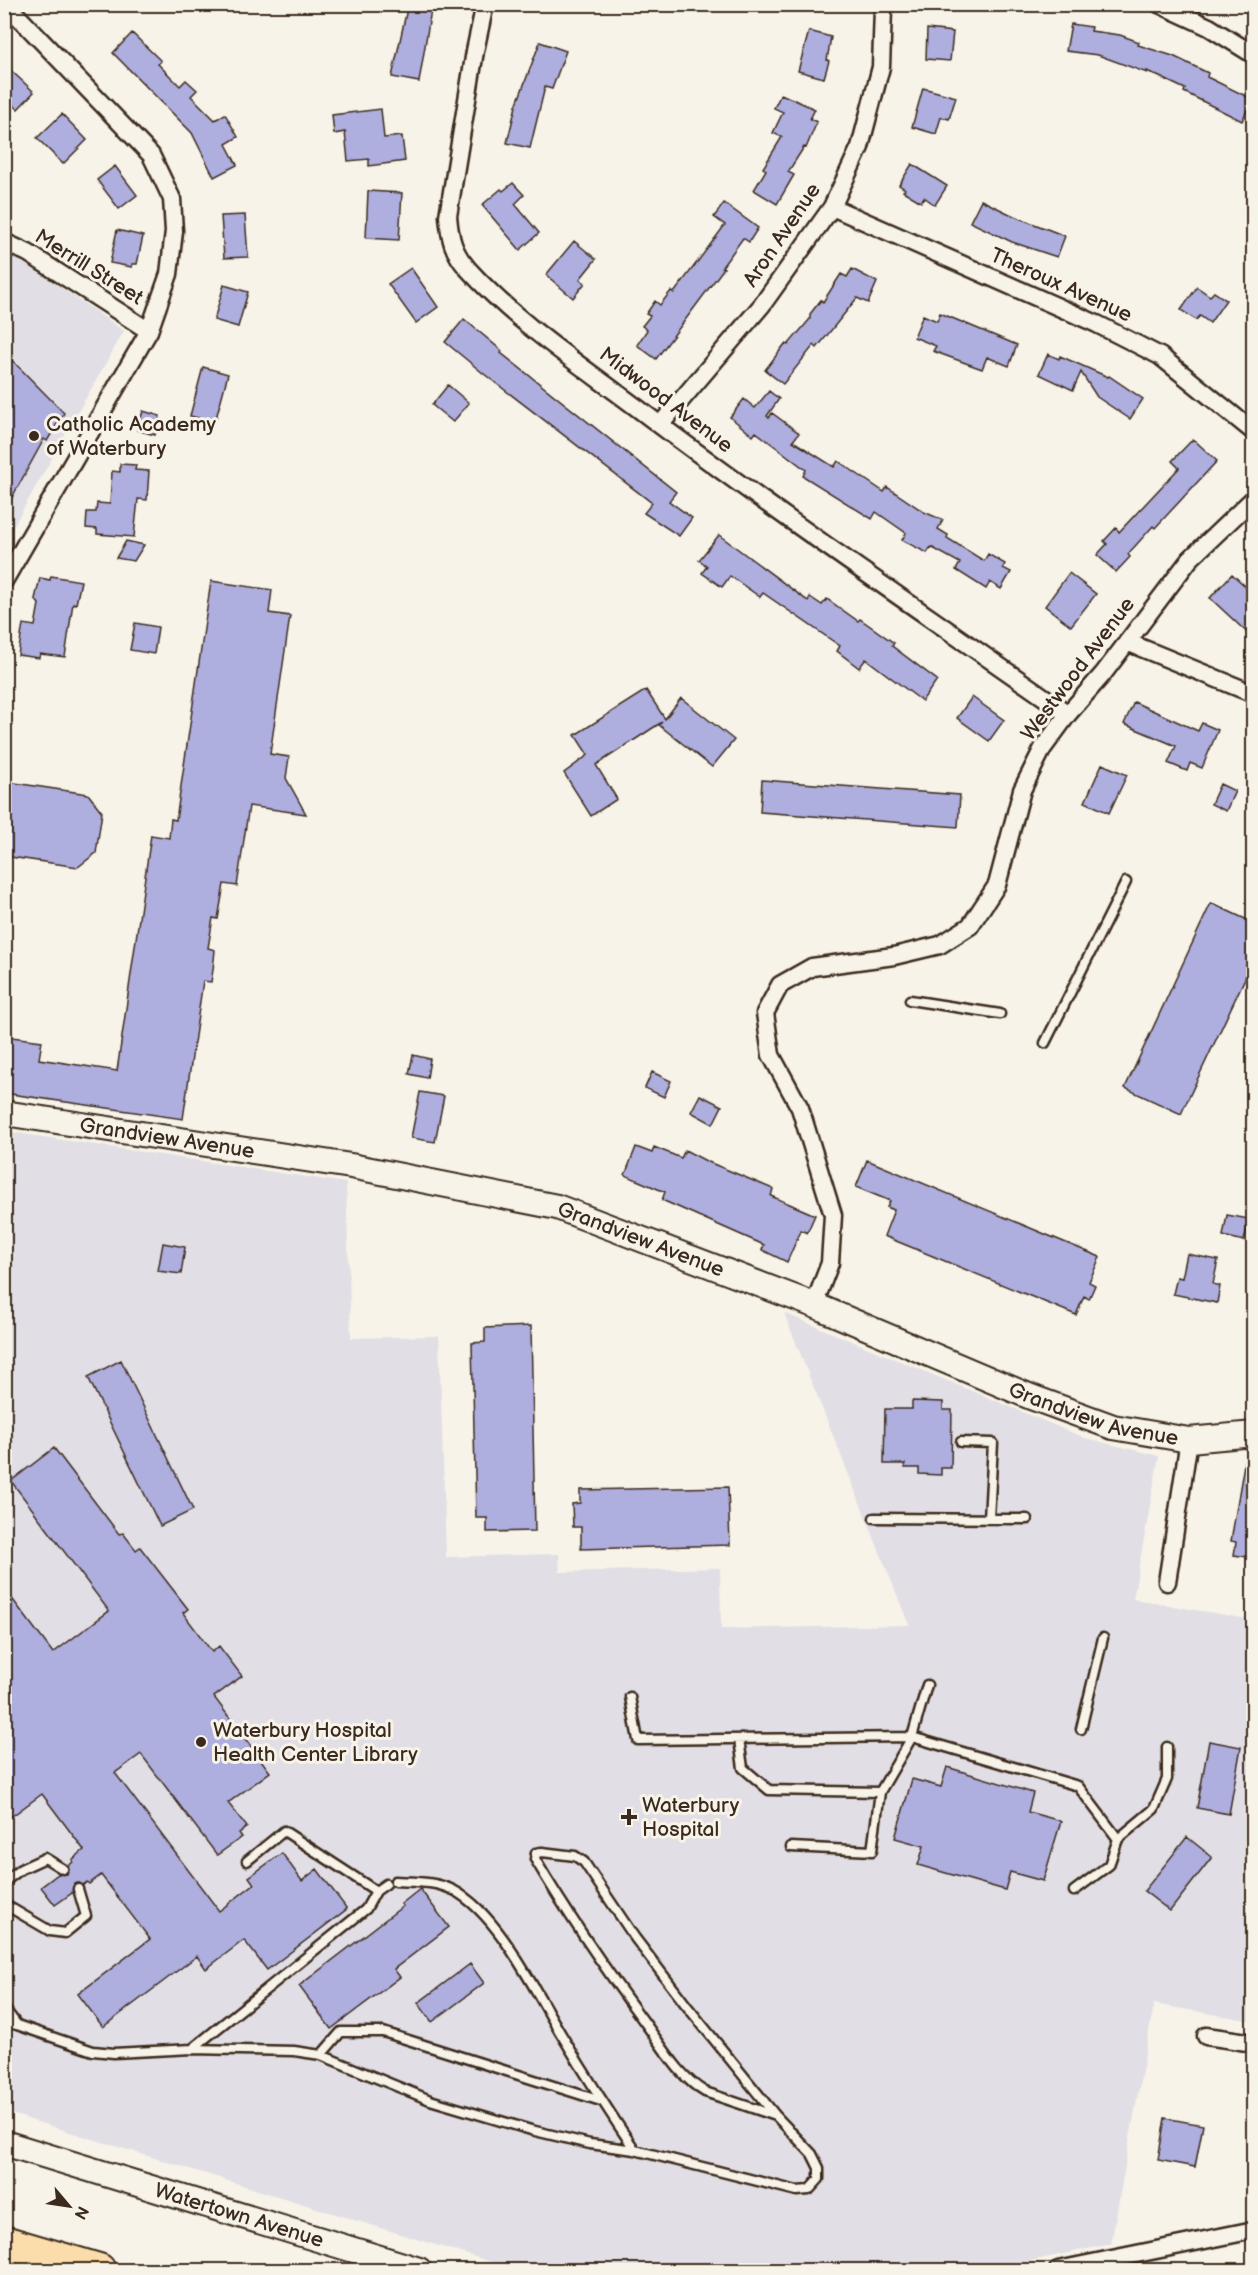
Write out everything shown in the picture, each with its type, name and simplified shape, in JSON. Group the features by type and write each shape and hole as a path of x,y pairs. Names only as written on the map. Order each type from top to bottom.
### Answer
{"highway":[{"path":"4,2242 99,2271"}],"main road":[{"name":"Grandview Avenue","path":"4,1113 351,1166 557,1207 814,1305 1031,1397 1113,1427 1189,1440 1254,1434"},
{"name":"Watertown Avenue","path":"4,2143 419,2271"},
{"name":"Watertown Avenue","path":"4,2159 94,2171"}],"street":[{"path":"4,581 149,331 169,274 174,231 172,199 151,155 6,4"},
{"name":"Midwood Avenue","path":"485,4 448,216 450,242 467,268 519,318 660,425 767,503 1068,714"},
{"name":"Aron Avenue","path":"660,425 762,305 832,207 860,147 880,67 886,4"},
{"path":"1159,4 1209,27 1254,55"},
{"name":"Theroux Avenue","path":"832,207 1097,324 1160,356 1254,432"},
{"name":"Merrill Street","path":"4,242 27,253 149,331"},
{"name":"Westwood Avenue","path":"814,1305 830,1263 833,1215 800,1108 771,1055 765,1013 780,985 812,967 894,956 940,945 970,926 997,885 1022,790 1043,748 1190,559 1254,498"},
{"path":"1127,642 1254,694"},
{"path":"1167,1582 1189,1440"},
{"path":"1206,2036 1254,2043"},
{"path":"1059,2271 1254,2230"}],"lane":[{"path":"1045,1043 1126,882"},
{"path":"910,1000 1000,1014"},
{"path":"961,1442 993,1443 989,1519"},
{"path":"874,1518 1027,1519"},
{"path":"1081,1729 1102,1638"},
{"path":"790,1847 872,1851 880,1792 912,1737 927,1685"},
{"path":"630,1697 638,1740 912,1737 1078,1785 1118,1839"},
{"path":"739,1738 743,1768 769,1790 880,1792"},
{"path":"1074,1891 1109,1865 1118,1839 1154,1809 1167,1779 1167,1747"},
{"path":"247,1861 284,1831 376,1891"},
{"path":"4,2022 93,2051 114,2053 192,2049 294,2051 321,2055 441,2103 531,2130 590,2144 635,2150 797,2191 809,2190 819,2179 819,2168 812,2154 776,2116 686,2005 635,1938 584,1862 575,1856 536,1853 535,1859 559,1900 674,2062 697,2088 776,2116"},
{"path":"4,1882 21,1869 45,1858 63,1869"},
{"path":"192,2049 366,1909 376,1891 391,1883 437,1883 470,1902 501,1934 602,2101 635,2150"},
{"path":"4,1904 50,1931 65,1933 86,1916 78,1889"},
{"path":"4,2007 17,2025"},
{"path":"321,2055 341,2032 383,2032 602,2101"}],"shaded area":[{"name":"Catholic Academy of Waterbury","path":"5,252 37,271 124,331 5,541"},
{"name":"Waterbury Hospital","path":"4,1131 346,1183 351,1338 439,1336 446,1557 559,1554 560,1572 720,1568 721,1629 909,1625 784,1313 1085,1438 1159,1456 1133,1599 1253,1620 1253,2021 1154,2004 1111,2244 987,2270 517,2270 5,2112"}],"building":[{"path":"408,4 432,4 419,82 392,77"},
{"path":"1071,24 1092,27 1091,31 1120,35 1139,42 1138,45 1173,56 1208,73 1207,77 1252,99 1242,121 1147,71 1147,73 1098,55 1066,51"},
{"path":"927,29 953,32 950,61 926,59"},
{"path":"809,31 831,37 827,60 829,61 824,78 798,71"},
{"path":"132,33 161,61 158,64 180,86 186,80 197,90 191,96 215,120 225,114 238,137 226,144 237,165 214,177 192,133 113,53"},
{"path":"540,42 566,51 552,89 545,87 530,148 507,143 516,106"},
{"path":"4,64 34,92 18,109 4,97"},
{"path":"923,88 956,97 949,119 941,117 936,134 912,127"},
{"path":"781,94 815,109 810,119 817,122 806,148 804,147 788,172 794,175 777,204 754,190 766,170 763,168 782,137 773,133 783,112 774,108"},
{"path":"381,109 384,138 402,136 405,161 369,166 369,159 348,161 345,132 334,134 332,115"},
{"path":"62,114 87,140 63,164 37,138"},
{"path":"912,164 947,186 935,205 924,197 921,202 903,191 905,189 899,185"},
{"path":"115,166 137,195 119,209 97,180"},
{"path":"513,183 524,195 515,204 539,233 520,250 482,205 501,189 503,191"},
{"path":"368,191 402,193 399,240 366,238"},
{"path":"981,200 1065,236 1057,257 1012,242 970,222"},
{"path":"724,203 758,228 749,242 743,238 722,267 724,268 656,359 637,345 647,330 642,326 650,316 646,314 655,301 660,305 671,291 674,293 725,225 714,217"},
{"path":"245,215 248,257 224,258 221,216"},
{"path":"117,230 143,236 137,264 132,264 132,267 110,263"},
{"path":"574,241 596,259 580,279 585,283 573,298 546,275"},
{"path":"411,268 438,307 416,323 388,284"},
{"path":"852,269 877,282 868,303 857,298 817,348 814,345 783,384 765,370 785,344 788,345 810,319 810,314 821,300 823,302 841,274 847,277"},
{"path":"224,285 248,292 238,327 214,320"},
{"path":"1197,287 1210,296 1214,292 1226,300 1210,323 1200,316 1196,320 1181,310"},
{"path":"940,313 1017,345 1009,366 987,357 982,369 933,351 936,346 914,337 923,315 937,321"},
{"path":"464,319 502,351 501,353 676,492 669,501 692,518 679,536 644,513 652,503 445,342"},
{"path":"4,352 64,413 47,441 44,439 4,512"},
{"path":"1048,354 1059,359 1060,356 1109,376 1143,399 1130,419 1097,397 1081,372 1073,390 1039,374"},
{"path":"203,367 228,374 215,422 190,416"},
{"path":"448,385 469,403 453,422 432,405"},
{"path":"769,391 779,399 767,416 769,418 772,413 799,433 793,441 834,467 838,461 884,492 887,487 924,512 943,520 938,529 948,535 947,538 984,561 988,554 1005,564 1003,568 1011,572 1001,589 990,582 986,589 956,570 960,563 931,547 927,553 902,540 906,533 876,512 872,519 803,476 806,470 756,432 753,436 730,417 744,399 755,408"},
{"path":"143,411 160,416 155,435 137,430"},
{"path":"1193,439 1217,461 1155,528 1153,526 1128,554 1130,557 1116,572 1097,555 1107,544 1104,541 1116,528 1119,532 1179,468 1172,461"},
{"path":"120,464 136,465 135,470 149,471 147,500 138,499 134,537 97,534 97,529 86,528 87,512 96,512 97,503 110,504 112,471 120,472"},
{"path":"719,535 808,601 810,597 822,605 827,599 894,643 892,646 937,680 922,701 866,659 859,668 837,651 840,646 763,593 760,597 730,576 722,587 702,573 707,566 699,560"},
{"path":"126,541 144,545 134,561 116,558"},
{"path":"1069,573 1096,594 1071,626 1045,606"},
{"path":"1232,574 1254,594 1254,639 1210,598"},
{"path":"51,576 81,581 76,604 73,603 65,657 40,654 39,658 18,655 23,624 35,626 39,604 35,599 40,578 50,580"},
{"path":"211,581 272,590 269,613 290,616 270,754 289,757 286,778 306,814 249,806 237,886 224,884 218,919 213,918 208,948 215,950 213,970 211,982 203,981 183,1119 4,1093 4,1036 42,1041 39,1059 117,1071 151,835 169,838 171,819 176,820"},
{"path":"135,623 158,627 154,654 130,650"},
{"path":"646,690 665,719 681,698 734,740 712,767 659,725 662,722 596,765 617,799 591,816 564,773 588,755 575,735"},
{"path":"972,697 1004,720 989,741 957,718"},
{"path":"1134,702 1198,731 1202,723 1218,730 1202,768 1190,763 1187,771 1168,763 1176,746 1124,724"},
{"path":"1102,764 1127,775 1109,813 1085,802"},
{"path":"762,780 960,795 958,827 760,812"},
{"path":"8,782 88,794 102,812 96,853 78,867 4,856 4,796"},
{"path":"1220,784 1235,791 1226,811 1211,804"},
{"path":"1211,903 1254,923 1254,959 1181,1114 1125,1088"},
{"path":"413,1055 430,1059 427,1078 409,1074"},
{"path":"652,1072 671,1081 664,1097 645,1088"},
{"path":"420,1092 444,1096 435,1142 411,1138"},
{"path":"700,1095 722,1106 713,1124 691,1112"},
{"path":"636,1147 652,1153 654,1147 681,1158 685,1150 773,1189 771,1196 815,1215 807,1233 801,1230 787,1262 762,1250 764,1245 662,1200 665,1192 625,1175"},
{"path":"867,1160 1100,1257 1089,1282 1095,1285 1089,1299 1084,1296 1076,1315 884,1236 894,1210 887,1207 890,1201 856,1187"},
{"path":"1227,1215 1249,1219 1244,1241 1223,1236"},
{"path":"163,1243 185,1247 181,1274 158,1271"},
{"path":"1187,1254 1218,1260 1213,1284 1220,1286 1217,1303 1173,1294 1177,1277 1182,1278"},
{"path":"531,1326 535,1531 487,1532 487,1518 476,1518 472,1343 485,1342 485,1328"},
{"path":"121,1360 193,1510 160,1526 88,1377"},
{"path":"912,1401 943,1402 943,1410 952,1410 951,1468 941,1468 941,1475 919,1474 919,1468 905,1468 905,1464 884,1464 885,1409 912,1409"},
{"path":"54,1448 119,1534 123,1533 136,1550 140,1547 188,1609 183,1613 212,1652 219,1646 242,1676 214,1697 270,1772 228,1803 247,1827 239,1833 242,1837 217,1855 141,1754 115,1773 219,1911 254,1884 249,1877 282,1853 302,1881 317,1869 347,1909 267,1970 244,1940 206,1969 197,1956 103,2027 78,1994 150,1939 101,1875 89,1884 87,1882 83,1885 74,1884 72,1893 55,1905 41,1887 58,1874 67,1874 72,1860 84,1850 42,1794 4,1822 4,1588 53,1653 109,1611 11,1481"},
{"path":"1245,1458 1254,1459 1254,1558 1234,1555 1236,1542 1231,1541"},
{"path":"728,1487 730,1545 581,1549 581,1527 573,1527 572,1504 580,1503 580,1490"},
{"path":"1209,1741 1241,1747 1229,1814 1197,1808"},
{"path":"947,1767 1033,1793 1028,1812 1061,1821 1043,1881 1010,1872 1005,1890 918,1865 924,1846 895,1838 912,1779 941,1787"},
{"path":"1187,1837 1212,1857 1170,1911 1144,1891"},
{"path":"420,1889 449,1927 394,1969 400,1977 331,2029 299,1986 403,1906 401,1904"},
{"path":"470,1964 484,1983 432,2022 418,2003"},
{"path":"1165,2118 1203,2125 1195,2167 1158,2160"}],"place":[{"name":"Catholic Academy of Waterbury","path":"34,436"},
{"name":"Waterbury Hospital Health Center Library","path":"201,1742"},
{"name":"Waterbury Hospital","path":"629,1817"}]}
